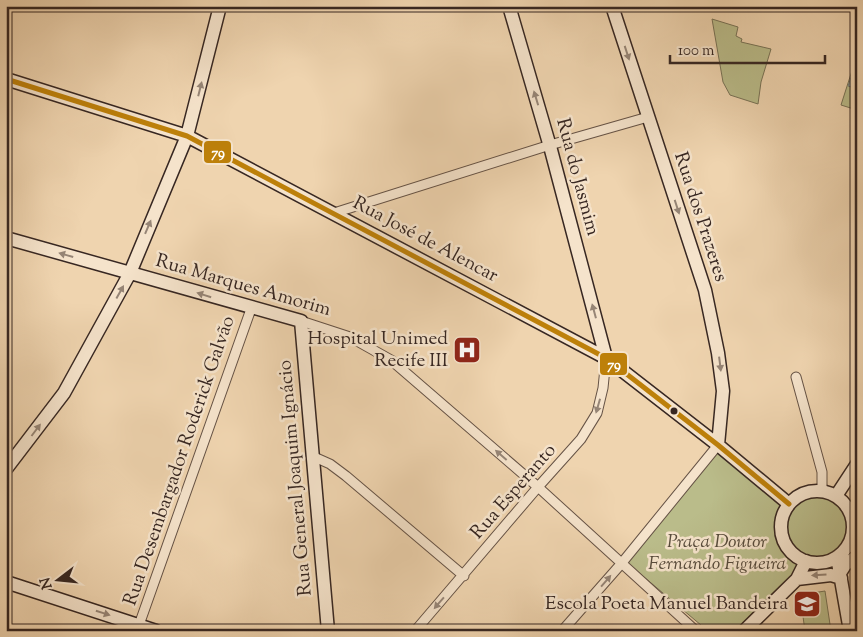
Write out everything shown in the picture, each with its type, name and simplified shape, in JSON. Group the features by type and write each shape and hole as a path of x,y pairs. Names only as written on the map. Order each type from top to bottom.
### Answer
{"street":[{"path":"6,469 64,393 130,273 187,136 220,6"},
{"name":"Rua do Jasmim","path":"509,6 550,145 606,358"},
{"name":"Rua dos Prazeres","path":"612,6 705,290 723,391 718,445"},
{"name":"Rua José de Alencar","path":"6,79 187,136 606,358 718,445 788,504"},
{"path":"334,213 550,145 648,117"},
{"name":"Rua Marques Amorim","path":"6,238 251,309 301,321 350,337 391,360 538,487 696,631"},
{"name":"Rua Desembargador Roderick Galvão","path":"139,625 251,309"},
{"name":"Rua General Joaquim Ignácio","path":"301,321 328,631"},
{"name":"Rua Esperanto","path":"416,631 581,439 597,413 603,388 606,358"},
{"path":"796,377 822,472 822,491"},
{"path":"562,631 621,564 718,445"},
{"path":"312,456 330,464 346,476 464,576"},
{"path":"838,498 857,464"},
{"path":"846,551 822,562 806,561 790,550 783,537 781,522 788,504 804,493 822,491 838,498 857,502"},
{"path":"838,498 851,514 852,523 852,532 840,575 850,631"},
{"path":"840,575 845,565 857,556"},
{"path":"744,631 797,578 806,561"},
{"path":"797,578 840,575"},
{"path":"6,582 156,631"}],"green space":[{"path":"712,19 738,27 736,36 742,39 741,42 771,49 761,82 758,104 730,95 723,82"},
{"path":"857,55 857,110 841,105"},
{"name":"Praça Doutor Fernando Figueira","path":"718,447 786,504 781,521 782,537 790,551 804,562 798,575 741,631 708,631 625,561"},
{"path":"817,492 830,494 841,502 849,513 851,526 849,539 841,550 830,558 817,560 804,558 793,550 785,539 783,526 785,513 793,502 804,494"},
{"path":"847,503 857,505 857,548 849,547 854,525"},
{"path":"825,591 831,631 805,631 800,595"}],"water":[{"path":"853,71 857,72 857,89 848,86"}],"transit line":[{"name":"79","path":"6,79 187,136 606,358 718,445 789,504"}],"place":[{"name":"Hospital Unimed Recife III","path":"467,350"},
{"name":"Escola Poeta Manuel Bandeira","path":"807,604"}]}
